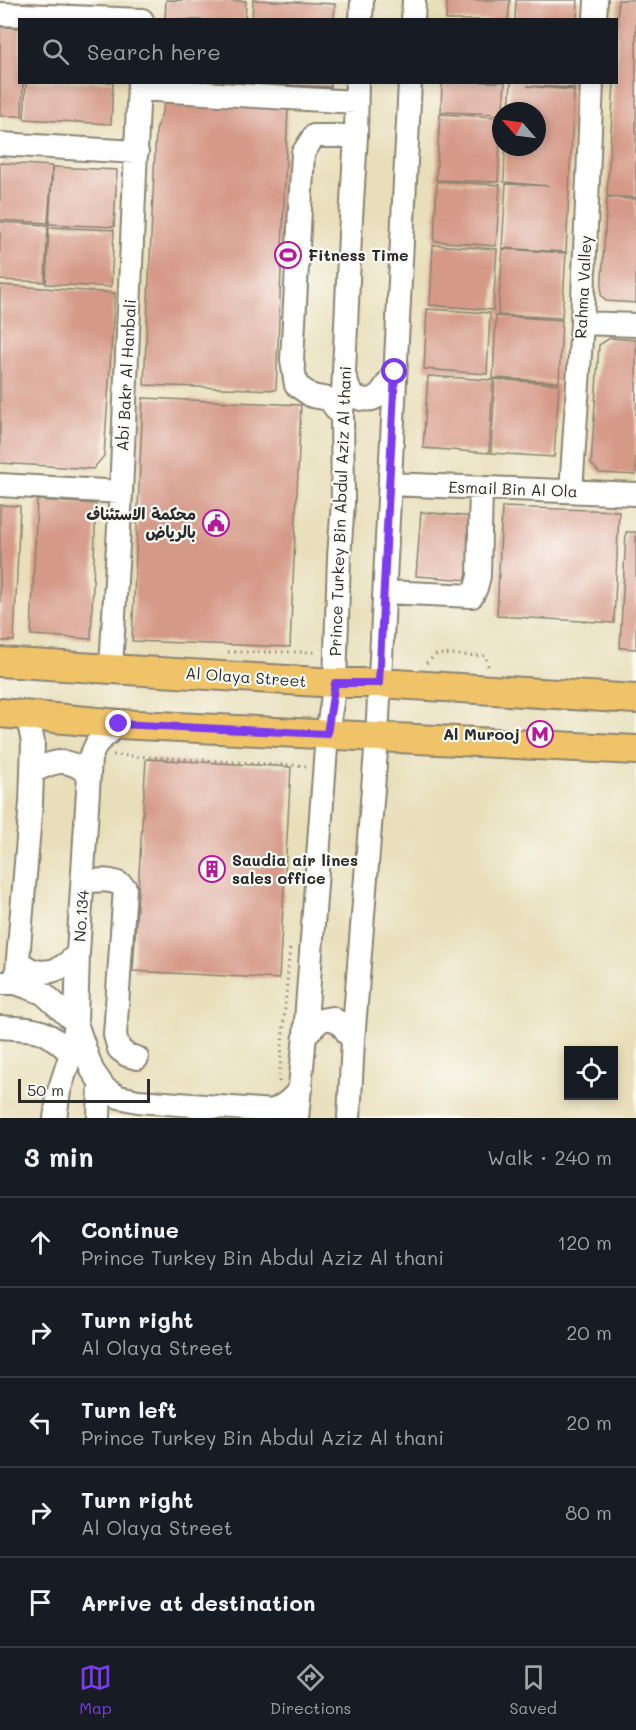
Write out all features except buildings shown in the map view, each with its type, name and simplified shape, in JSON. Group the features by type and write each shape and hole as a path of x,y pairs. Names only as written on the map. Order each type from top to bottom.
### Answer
{"main road":[{"name":"Al Olaya Street","path":"0,662 335,683 380,670 636,699"},
{"path":"13,714 119,724 636,750"}],"street":[{"path":"142,18 143,0"},
{"path":"361,18 362,0"},
{"path":"413,18 414,0"},
{"path":"595,18 596,0"},
{"path":"0,14 95,18"},
{"path":"349,1118 377,738 410,84"},
{"name":"Rahma Valley","path":"571,491 582,323 592,84"},
{"path":"139,86 357,92"},
{"name":"Abi Bakr Al Hanbali","path":"111,668 139,86"},
{"name":"Prince Turkey Bin Abdul Aziz Al thani","path":"297,1118 306,1035 327,734 335,683 343,502 342,417 357,92"},
{"path":"342,417 329,399 312,396 296,385 292,360 303,153 314,136 356,136"},
{"path":"0,144 137,152"},
{"path":"582,323 636,325"},
{"path":"344,373 351,395 363,401 373,400 380,394 395,372"},
{"name":"Esmail Bin Al Ola","path":"390,484 636,494"},
{"path":"0,485 121,492"},
{"path":"385,592 472,596 479,576 481,488"},
{"path":"336,651 349,670 364,674 380,670"},
{"path":"12,976 33,742 13,714"},
{"path":"32,772 51,763 64,761 78,766 90,764 97,743 119,724"},
{"name":"No.134","path":"55,1118 59,1091 68,1064 76,1023 90,764"},
{"path":"84,881 112,880 119,882 125,888 115,1035 118,1048 127,1055 137,1058"},
{"path":"12,976 36,971 54,971 68,964 78,954"},
{"path":"12,976 44,993 76,1023 96,1076 105,1089 119,1097 138,1101 273,1111 293,1098 300,1087"},
{"path":"306,1035 321,1020 332,1018 341,1024 353,1041"},
{"path":"0,1028 42,1031 58,1040 68,1064 96,1076"},
{"path":"96,1076 99,1118"}],"path":[{"path":"421,667 437,654 486,656 487,666"},
{"path":"90,764 325,766"},
{"path":"260,1110 278,1085 290,937"}],"place":[{"name":"Fitness Time","path":"288,255"},
{"name":"محكمة الاستئناف بالرياض","path":"216,523"},
{"name":"Al Murooj","path":"540,734"},
{"name":"Saudia air lines sales office","path":"212,869"}],"route":[{"path":"119,724 327,734 335,683 379,683 395,372"}]}
